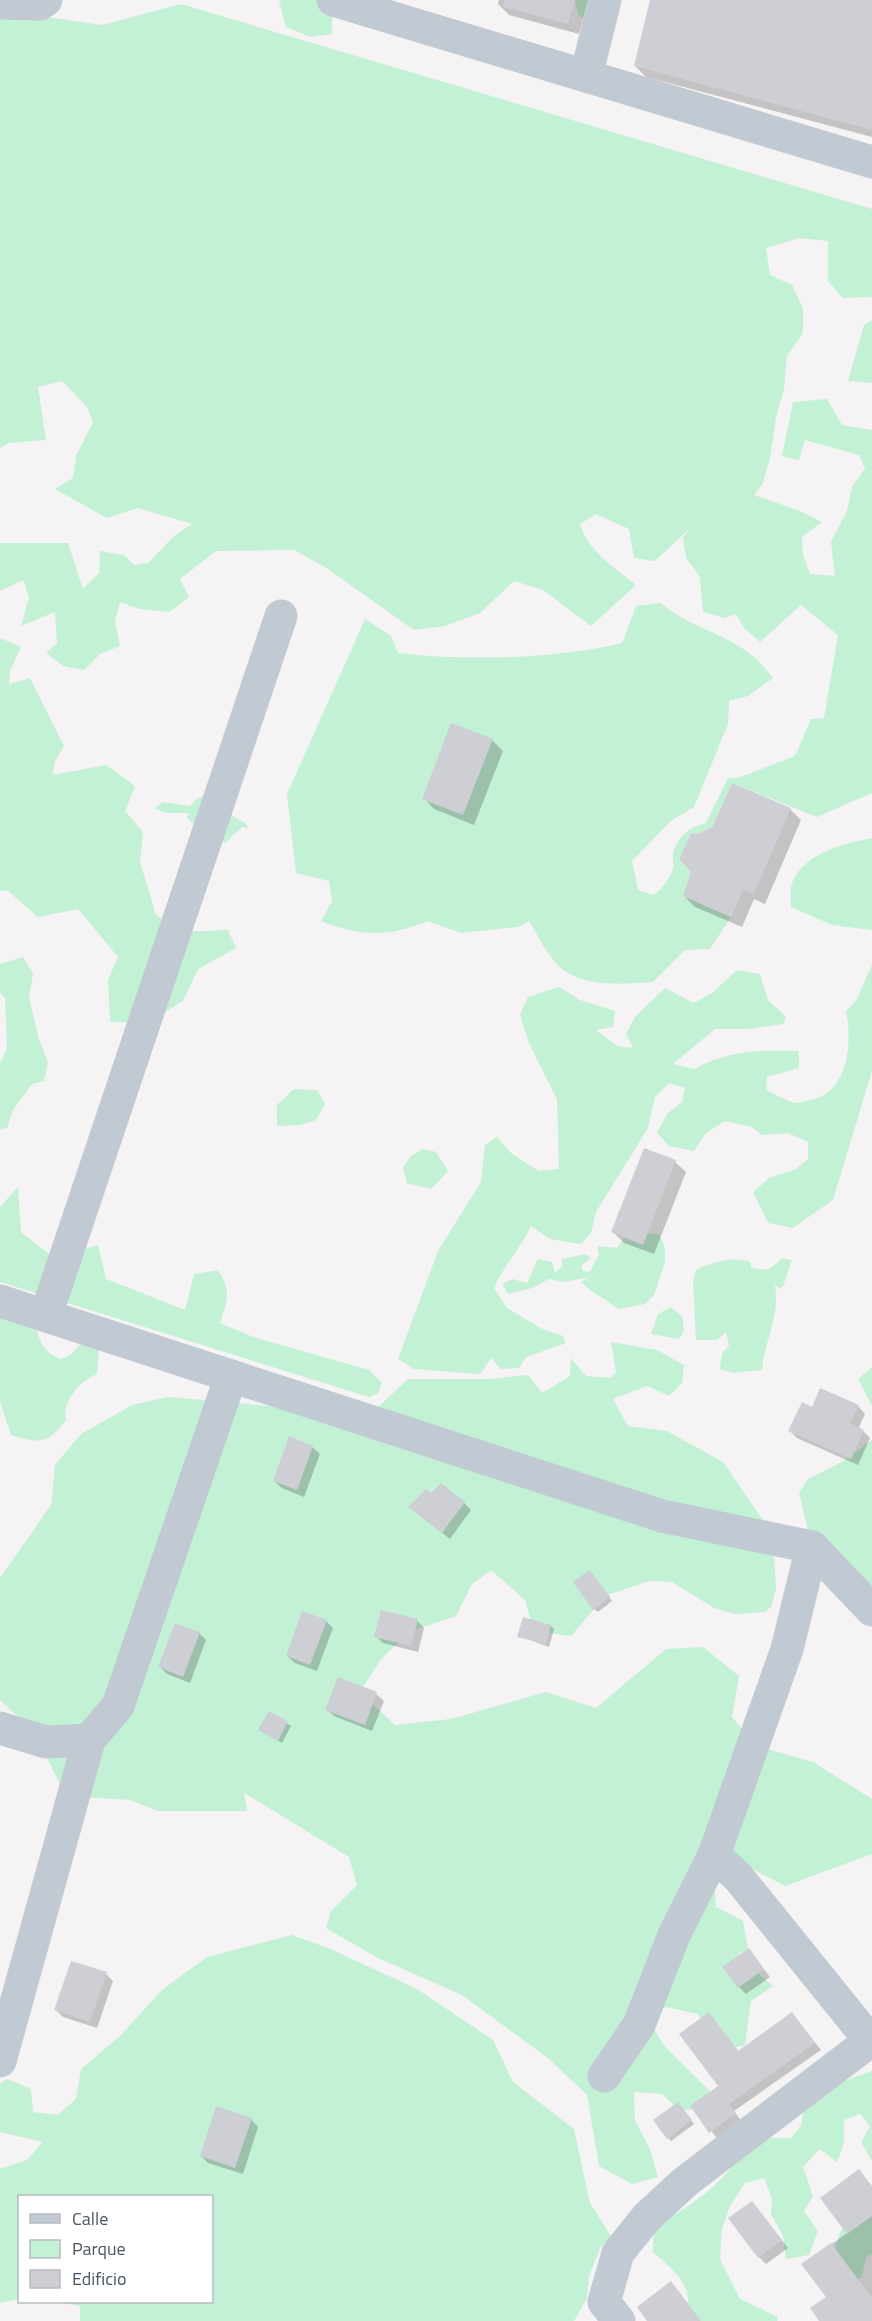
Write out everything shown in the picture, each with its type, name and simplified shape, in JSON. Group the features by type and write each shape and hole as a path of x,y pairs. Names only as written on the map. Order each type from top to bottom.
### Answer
{"street":[{"path":"0,3 40,3 45,0"},
{"path":"333,0 872,162"},
{"path":"586,76 605,0"},
{"path":"46,1315 280,616"},
{"path":"0,1301 662,1516 812,1547 872,1610"},
{"path":"0,2061 89,1740 118,1706 231,1376"},
{"path":"604,2076 639,2025 674,1935 714,1855 787,1649 812,1547"},
{"path":"0,1728 46,1742 89,1740"},
{"path":"606,2315 618,2253 647,2217 685,2182 871,2042 738,1877 714,1855"}],"green space":[{"path":"0,0 39,16 102,25 181,4 872,209 872,297 843,298 828,281 828,241 799,238 766,248 770,275 792,285 803,308 803,333 787,356 784,389 776,417 770,459 762,485 754,495 800,511 822,522 802,537 803,555 810,574 835,576 831,542 847,511 852,487 865,468 859,455 805,440 799,460 782,456 793,402 827,399 842,425 872,430 872,793 817,817 732,783 712,827 697,834 691,833 679,859 691,872 683,896 731,917 710,949 685,950 653,982 600,983 575,976 564,970 550,956 529,921 518,927 461,933 427,921 400,930 374,933 349,930 321,921 332,901 329,881 296,873 287,794 365,619 391,636 398,653 452,657 510,657 568,652 622,643 636,606 661,603 683,618 743,649 757,659 773,678 748,696 729,701 728,724 694,807 672,820 632,861 638,890 654,895 670,875 673,854 681,837 695,827 706,823 728,778 738,778 795,756 811,719 824,718 838,635 801,605 760,642 744,628 736,614 725,618 703,612 700,577 686,558 683,537 691,527 655,561 634,558 629,529 596,514 580,524 595,550 636,585 591,626 543,590 514,581 480,613 445,626 414,630 325,567 294,550 216,551 180,579 189,597 169,612 139,609 120,602 115,621 120,646 100,654 84,670 63,666 46,653 57,643 55,612 21,626 29,597 23,580 0,591 0,543 68,543 83,589 99,573 100,551 124,555 134,565 148,563 174,536 192,524 138,508 107,518 55,489 73,478 76,456 93,422 87,407 62,381 38,387 46,440 9,443 0,448"},
{"path":"339,0 332,3 332,34 310,37 286,27 279,1"},
{"path":"575,0 616,0 591,21 579,16"},
{"path":"872,320 872,383 848,381 864,325"},
{"path":"0,638 21,647 10,671 9,684 30,678 64,746 55,761 53,775 106,765 135,786 125,811 143,832 140,862 156,915 181,932 228,930 236,948 198,969 183,1001 149,1022 110,1022 108,980 118,957 78,909 38,917 8,891 0,890"},
{"path":"208,796 223,810 245,823 249,828 242,827 225,843 191,822 187,818 189,813 165,813 155,808 163,802 190,806 198,798"},
{"path":"872,838 872,930 832,925 791,907 792,883 805,864 837,847"},
{"path":"23,957 33,974 29,998 39,1039 48,1062 44,1081 32,1084 13,1110 7,1128 0,1129 0,1064 7,1048 5,998 0,992 0,964"},
{"path":"872,965 872,1071 833,1200 793,1228 768,1223 753,1192 769,1178 796,1169 808,1159 808,1142 788,1133 762,1135 752,1127 725,1121 706,1133 694,1151 669,1146 657,1133 667,1114 682,1102 685,1088 669,1083 655,1097 648,1128 596,1212 591,1233 581,1244 550,1239 531,1226 494,1288 507,1308 542,1329 563,1336 566,1343 526,1357 519,1368 501,1369 491,1358 480,1374 414,1369 398,1359 438,1251 481,1182 485,1145 497,1137 512,1154 539,1171 559,1169 557,1099 529,1043 520,1015 528,997 559,987 580,1000 615,1011 613,1027 596,1030 617,1046 633,1048 626,1034 635,1017 665,988 694,1003 712,993 737,970 760,974 768,1000 786,1017 783,1024 747,1029 715,1029 673,1064 694,1069 718,1058 745,1052 799,1051 799,1068 767,1077 766,1090 798,1103 823,1095 833,1088 840,1077 848,1051 846,1011 856,1001"},
{"path":"294,1089 317,1090 325,1104 316,1120 301,1125 277,1126 277,1105"},
{"path":"423,1149 436,1152 448,1171 431,1189 407,1183 403,1168 411,1156"},
{"path":"18,1187 21,1232 54,1258 98,1245 106,1279 185,1310 194,1274 218,1270 227,1290 220,1323 253,1337 369,1370 382,1383 378,1393 369,1397 0,1282 0,1207"},
{"path":"647,1233 660,1235 665,1249 665,1263 654,1295 645,1304 618,1309 581,1282 590,1277 563,1282 549,1279 532,1288 508,1294 502,1284 512,1279 527,1283 538,1259 552,1262 555,1273 562,1266 562,1259 585,1254 591,1258 581,1266 583,1271 590,1272 599,1254 597,1246 617,1248 624,1238 642,1244"},
{"path":"782,1258 792,1260 783,1286 780,1289 775,1285 776,1308 762,1370 733,1373 720,1369 722,1353 729,1346 726,1332 717,1340 696,1340 693,1279 697,1269 717,1262 744,1260 751,1262 751,1267 765,1270"},
{"path":"0,1288 39,1327 37,1331 41,1341 51,1354 61,1359 70,1355 82,1343 99,1347 97,1374 84,1381 74,1392 67,1405 66,1420 54,1434 43,1440 29,1440 11,1435 0,1402"},
{"path":"671,1307 682,1316 684,1331 679,1339 651,1334 658,1314"},
{"path":"611,1342 657,1350 684,1365 682,1383 669,1396 647,1386 613,1399 628,1426 667,1431 723,1462 769,1529 776,1590 771,1607 765,1612 735,1614 714,1608 672,1582 649,1581 605,1596 571,1636 534,1631 525,1600 491,1570 472,1584 456,1616 411,1631 381,1659 360,1692 395,1725 451,1719 546,1692 596,1708 666,1649 703,1647 739,1676 732,1717 757,1746 813,1762 872,1799 872,1854 785,1886 726,1855 714,1877 716,1907 743,1921 748,1949 737,1955 773,1986 751,2001 745,2045 728,2049 711,2035 698,2014 666,2007 646,2016 665,2047 711,2092 709,2111 678,2109 662,2094 634,2092 635,2121 650,2149 658,2177 632,2184 599,2166 587,2095 549,2059 462,1995 378,1958 326,1928 331,1911 357,1885 349,1857 244,1793 247,1811 158,1811 130,1800 66,1796 38,1740 26,1724 0,1700 0,1578 51,1505 55,1465 81,1434 132,1405 168,1397 303,1409 375,1410 408,1379 489,1379 528,1375 542,1393 570,1376 571,1358 586,1376 610,1378 616,1372"},
{"path":"872,1367 872,1406 858,1379"},
{"path":"872,1440 872,1599 808,1530 799,1493 808,1479 842,1462"},
{"path":"292,1935 328,1948 417,1989 493,2040 513,2082 574,2129 590,2203 611,2236 600,2248 589,2276 587,2298 574,2321 80,2321 80,2306 63,2303 213,2303 213,2195 18,2195 18,2299 0,2303 0,2169 27,2160 43,2142 0,2132 0,2084 7,2079 31,2089 33,2112 58,2115 76,2099 81,2069 120,2036 162,1990 207,1957"},
{"path":"872,2071 872,2161 861,2142 870,2126 860,2114 844,2120 844,2143 837,2162 820,2149 803,2167 813,2196 804,2211 818,2231 809,2255 786,2259 783,2236 771,2214 772,2199 764,2178 745,2183 730,2206 722,2228 720,2259 740,2299 778,2317 777,2321 686,2321 688,2298 686,2289 670,2267 653,2252 654,2227 696,2200 721,2179 732,2167 748,2138 791,2138 801,2126 804,2105 841,2082"},
{"path":"872,2202 872,2254 866,2257 862,2277 852,2282 832,2264 835,2252 843,2227 854,2215"}],"building":[{"path":"504,0 575,0 568,24 503,7"},
{"path":"650,0 872,0 872,130 634,66"},
{"path":"451,723 493,739 463,815 422,799"},
{"path":"732,783 791,808 754,894 743,890 731,917 683,896 691,872 679,859 691,833 697,834 712,827"},
{"path":"644,1148 676,1160 643,1245 611,1232"},
{"path":"820,1388 859,1405 850,1423 864,1430 851,1459 788,1431 802,1402 812,1407"},
{"path":"289,1436 313,1446 297,1490 273,1481"},
{"path":"441,1483 465,1502 442,1533 408,1507 426,1489 431,1493"},
{"path":"590,1570 610,1597 593,1610 573,1582"},
{"path":"381,1610 418,1619 411,1646 374,1637"},
{"path":"302,1611 327,1620 310,1665 286,1656"},
{"path":"523,1617 551,1625 546,1644 517,1637"},
{"path":"175,1623 200,1632 183,1677 158,1667"},
{"path":"338,1677 377,1692 365,1725 325,1710"},
{"path":"269,1711 288,1721 278,1741 258,1730"},
{"path":"749,1948 764,1969 738,1988 722,1967"},
{"path":"71,1961 107,1972 90,2022 54,2010"},
{"path":"709,2012 738,2051 792,2012 815,2043 729,2104 736,2113 709,2133 690,2106 718,2086 679,2034"},
{"path":"678,2102 692,2120 667,2139 653,2120"},
{"path":"216,2106 252,2118 235,2168 200,2156"},
{"path":"859,2169 872,2187 872,2216 847,2234 820,2198"},
{"path":"752,2201 782,2240 758,2258 728,2218"},
{"path":"831,2243 872,2298 872,2321 819,2321 810,2308 826,2297 801,2264"},
{"path":"671,2281 701,2321 647,2321 637,2307"}]}
